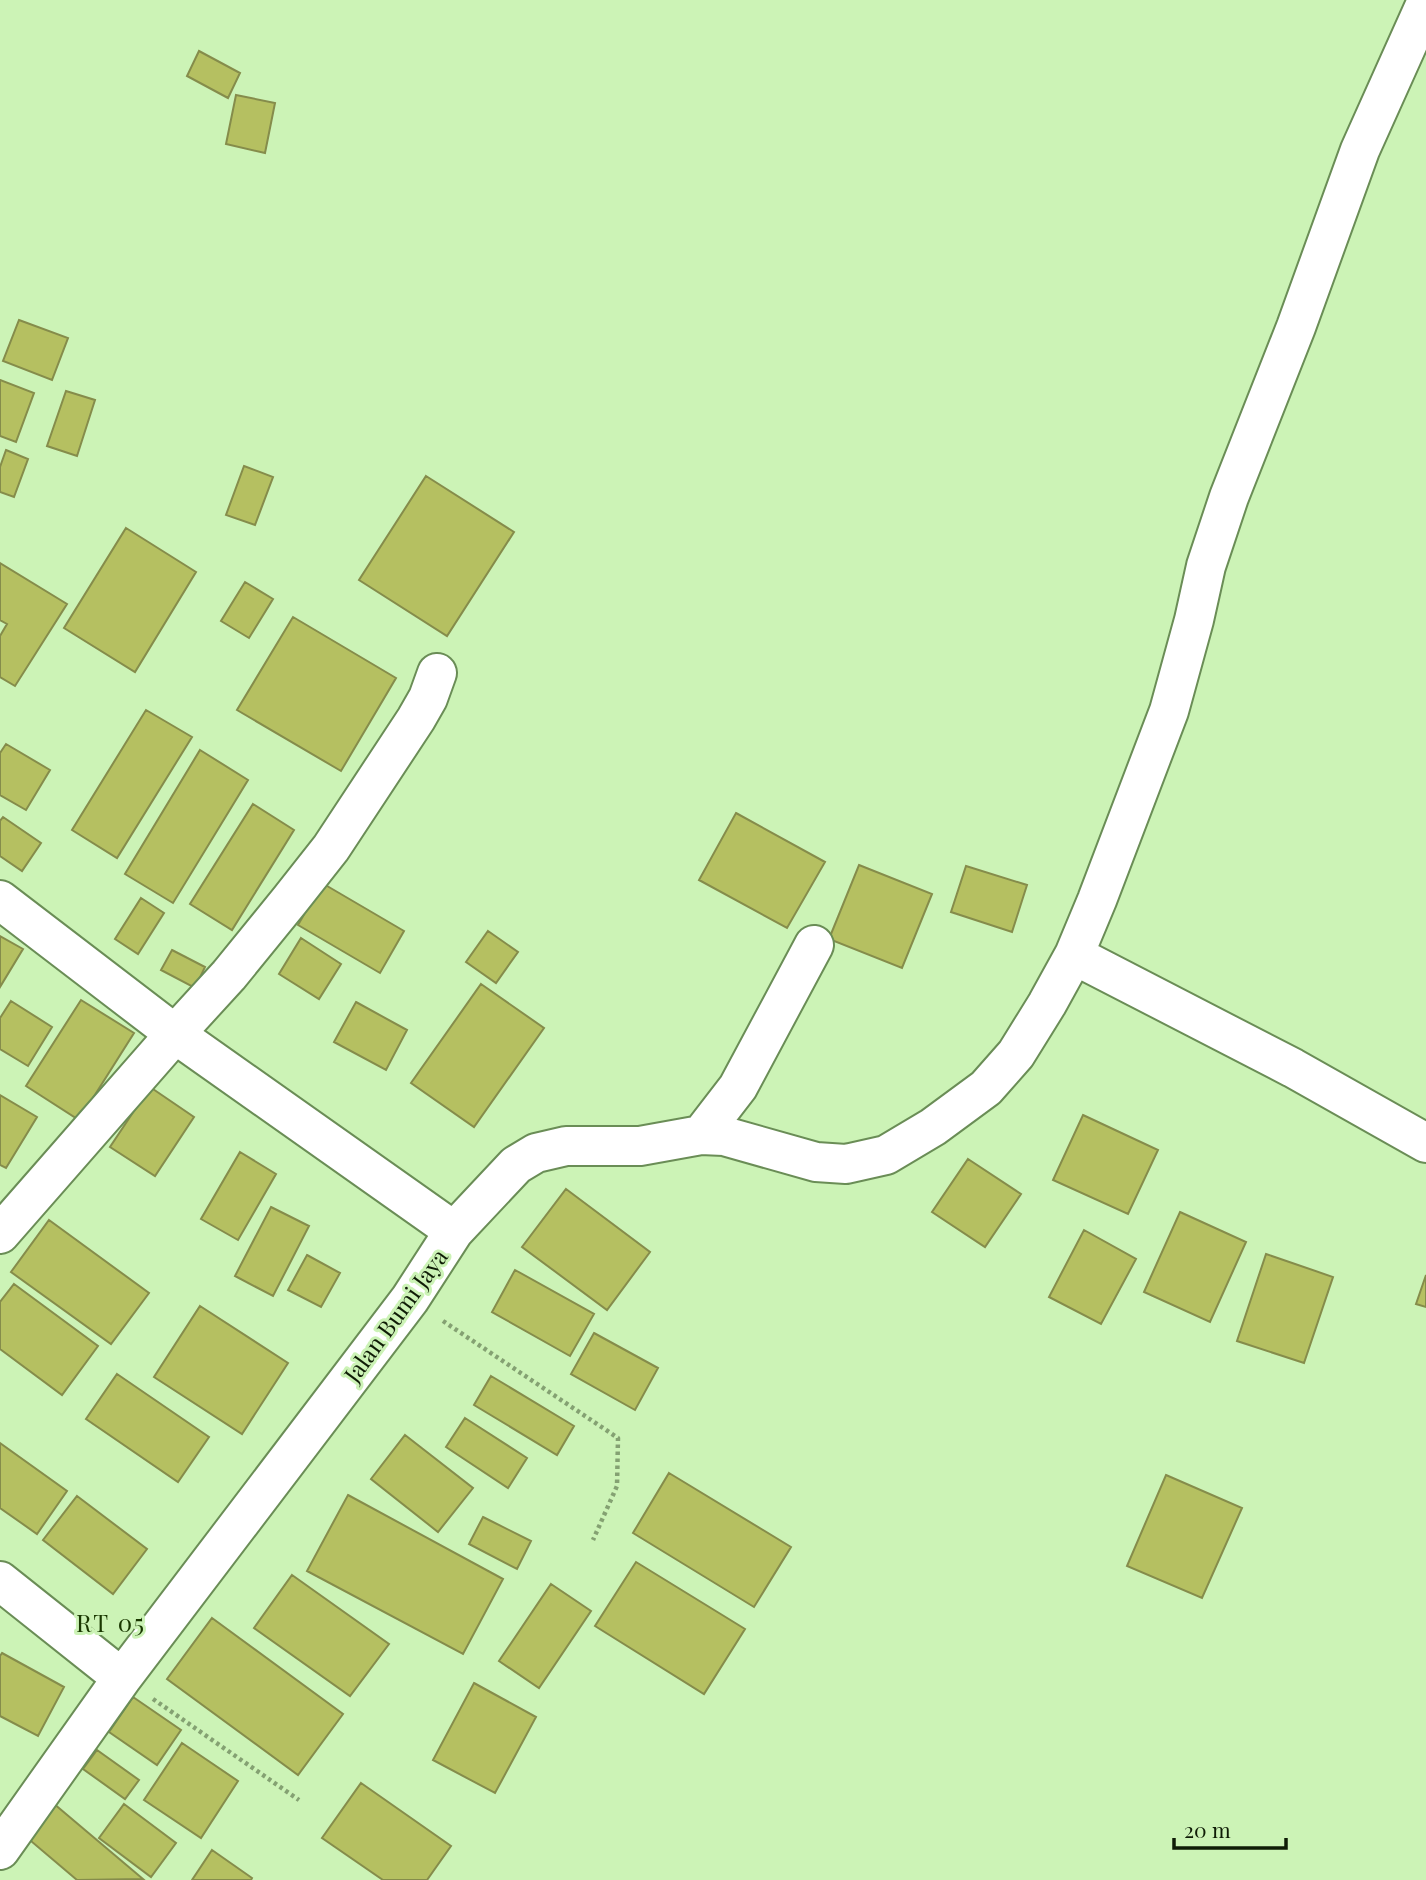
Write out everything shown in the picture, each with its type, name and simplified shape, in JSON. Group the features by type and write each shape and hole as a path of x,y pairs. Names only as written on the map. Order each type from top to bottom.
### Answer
{"street":[{"path":"454,1231 516,1165 537,1153 566,1146 639,1146 701,1135 724,1136 816,1162 846,1164 886,1155 933,1127 986,1088 1016,1054 1074,955 1097,900 1169,711 1206,566 1228,497 1296,327 1360,150 1426,3"},
{"path":"0,1234 229,975 331,848 416,719 437,674"},
{"name":"Jalan Bumi Jaya","path":"0,900 175,1034 454,1231 410,1299 122,1678 0,1850"},
{"path":"701,1135 738,1087 814,945"},
{"path":"1074,955 1293,1068 1426,1143"},
{"path":"0,1581 122,1678"}],"path":[{"path":"410,1299 618,1438 617,1486 593,1540"},
{"path":"122,1678 299,1800"}],"building":[{"path":"199,51 240,73 228,98 187,76"},
{"path":"236,95 275,103 265,153 226,144"},
{"path":"19,320 68,338 52,380 3,361"},
{"path":"0,380 34,393 16,442 0,436"},
{"path":"66,391 95,400 77,456 47,446"},
{"path":"6,450 28,459 14,497 0,492 0,467"},
{"path":"244,466 273,477 255,525 226,515"},
{"path":"426,476 514,532 447,636 359,580"},
{"path":"126,528 196,572 135,672 64,628"},
{"path":"0,563 67,604 15,686 0,677 0,636 7,624 0,620"},
{"path":"245,582 273,599 249,638 221,621"},
{"path":"293,617 396,678 341,771 237,710"},
{"path":"146,710 192,737 117,858 72,830"},
{"path":"6,744 50,770 26,810 0,795 0,753"},
{"path":"200,750 248,780 173,903 125,874"},
{"path":"253,804 294,830 232,930 190,904"},
{"path":"736,813 825,862 787,928 699,880"},
{"path":"3,817 41,843 22,871 0,856 0,821"},
{"path":"859,865 932,894 902,968 829,939"},
{"path":"966,866 1027,885 1012,932 951,912"},
{"path":"322,883 404,931 380,973 298,925"},
{"path":"141,898 164,913 138,954 115,939"},
{"path":"488,931 518,952 496,983 466,962"},
{"path":"0,936 23,949 0,987"},
{"path":"301,938 341,964 319,999 279,974"},
{"path":"172,950 205,967 195,988 161,970"},
{"path":"481,984 544,1028 474,1127 411,1083"},
{"path":"81,1000 134,1033 79,1120 26,1086"},
{"path":"11,1001 52,1027 28,1066 0,1049 0,1018"},
{"path":"356,1002 407,1030 386,1070 334,1042"},
{"path":"150,1087 194,1117 155,1176 110,1147"},
{"path":"0,1095 37,1117 6,1168 0,1165"},
{"path":"1083,1115 1158,1150 1128,1214 1053,1180"},
{"path":"240,1152 276,1174 238,1240 201,1219"},
{"path":"968,1159 1021,1194 985,1247 932,1212"},
{"path":"566,1189 650,1252 607,1310 522,1247"},
{"path":"271,1207 309,1226 273,1296 235,1276"},
{"path":"1180,1212 1246,1242 1210,1322 1144,1292"},
{"path":"49,1220 149,1293 111,1344 11,1272"},
{"path":"1084,1230 1136,1259 1101,1324 1049,1297"},
{"path":"1266,1254 1333,1277 1304,1363 1237,1341"},
{"path":"307,1255 340,1273 321,1307 288,1290"},
{"path":"515,1270 594,1314 570,1356 492,1312"},
{"path":"1426,1275 1426,1307 1416,1304"},
{"path":"14,1284 98,1346 62,1395 0,1349 0,1302"},
{"path":"200,1306 288,1363 242,1434 154,1377"},
{"path":"594,1333 658,1368 635,1410 571,1374"},
{"path":"117,1374 209,1437 178,1482 86,1419"},
{"path":"491,1376 574,1426 557,1455 474,1405"},
{"path":"465,1418 527,1458 508,1488 446,1447"},
{"path":"405,1435 473,1488 438,1532 371,1479"},
{"path":"0,1443 67,1491 37,1534 0,1508"},
{"path":"669,1473 791,1547 754,1607 633,1533"},
{"path":"1166,1475 1242,1508 1202,1598 1127,1566"},
{"path":"348,1495 503,1579 463,1654 307,1571"},
{"path":"77,1496 147,1549 113,1594 43,1540"},
{"path":"483,1517 531,1541 517,1569 469,1544"},
{"path":"636,1562 745,1629 704,1694 595,1626"},
{"path":"292,1575 389,1644 350,1696 254,1628"},
{"path":"551,1584 591,1611 539,1688 499,1661"},
{"path":"212,1618 343,1714 298,1775 167,1679"},
{"path":"2,1653 64,1687 38,1736 0,1716"},
{"path":"474,1683 536,1717 495,1793 433,1760"},
{"path":"133,1697 181,1730 157,1765 109,1732"},
{"path":"182,1743 238,1781 201,1838 144,1800"},
{"path":"97,1750 139,1780 125,1799 83,1769"},
{"path":"361,1783 451,1846 427,1880 383,1880 322,1838"},
{"path":"53,1803 143,1879 77,1880 25,1836"},
{"path":"124,1804 176,1843 151,1877 99,1838"},
{"path":"212,1850 252,1878 251,1880 192,1880"}],"district":[{"name":"RT 05","path":"111,1622"}]}
